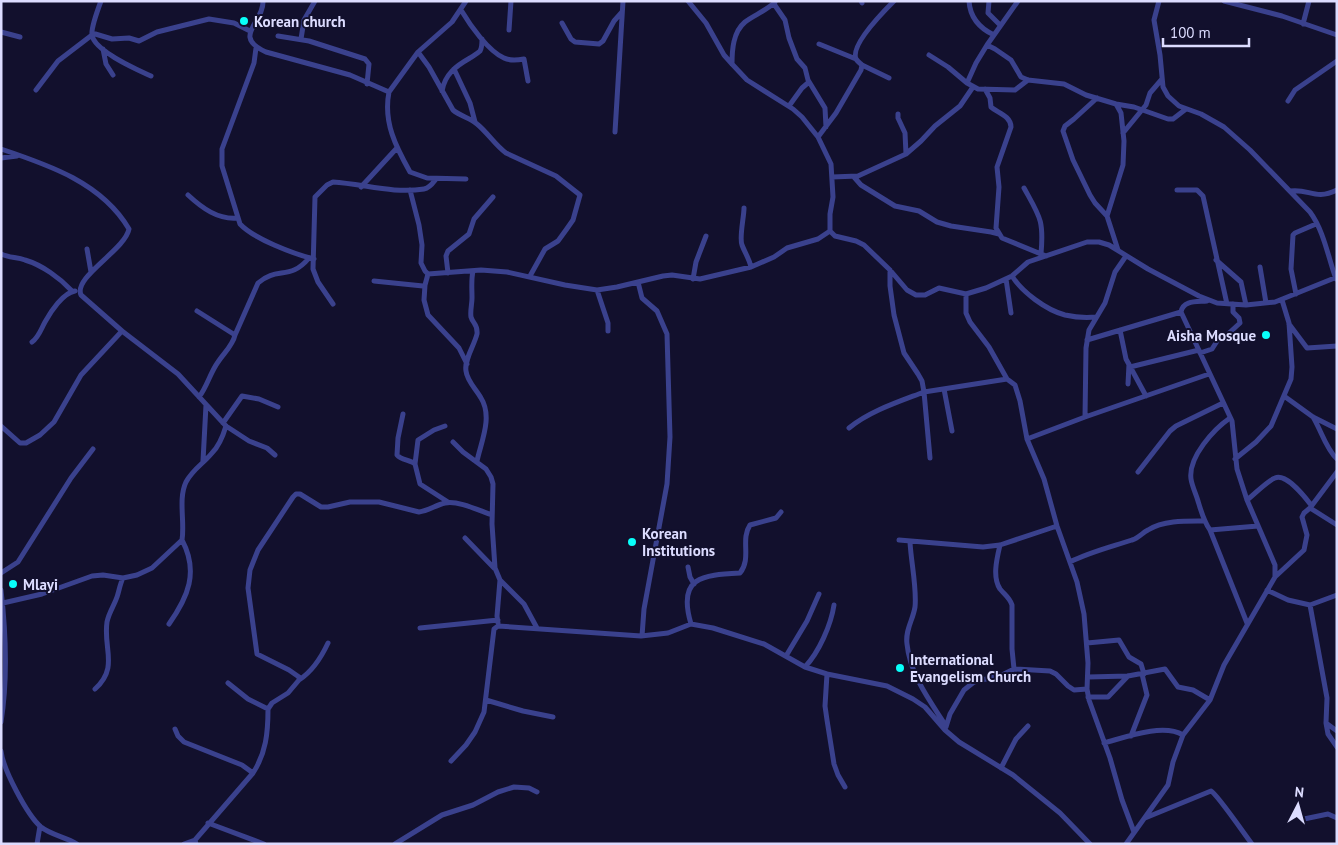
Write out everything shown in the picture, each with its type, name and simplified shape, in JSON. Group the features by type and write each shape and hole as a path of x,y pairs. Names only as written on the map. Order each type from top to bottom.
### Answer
{"street":[{"path":"100,1 92,34 96,43 126,64 151,76"},
{"path":"263,1 261,12 250,31 250,41 256,48 350,75 389,92"},
{"path":"301,39 305,17 315,1"},
{"path":"466,1 452,22 418,52 389,92 388,101 389,126 396,149 410,172 418,176 436,179 466,179"},
{"path":"509,30 511,1"},
{"path":"615,132 623,1"},
{"path":"688,1 706,23 724,55 747,80 789,106 802,117 818,137 831,164 833,197 830,214 830,232"},
{"path":"856,59 856,53 862,38 894,1"},
{"path":"969,1 970,12 976,22 986,32 994,35"},
{"path":"989,1 988,13 1000,25"},
{"path":"967,83 987,45 1018,1"},
{"path":"1159,1 1154,20 1162,66 1163,87 1168,96 1186,109 1201,114 1224,127 1250,150 1310,212 1329,256 1336,278 1282,300 1246,305 1209,301 1185,304 1182,307 1181,312 1230,418 1234,431 1235,459 1247,500 1274,564 1275,577"},
{"path":"1224,1 1282,16 1337,35"},
{"path":"1303,24 1309,1"},
{"path":"732,64 734,42 739,29 744,23 775,2 785,20 795,54 805,68 809,82 825,108 826,128"},
{"path":"461,10 482,40 506,59 524,59 528,81"},
{"path":"562,23 571,39 575,42 599,44 622,12"},
{"path":"92,34 112,39 129,38 139,41 157,32 209,19 234,23 250,31"},
{"path":"1,32 20,36"},
{"path":"36,90 58,60 92,34"},
{"path":"278,36 301,39 365,59 369,64 367,84"},
{"path":"442,91 445,80 454,69 481,50 482,40"},
{"path":"819,44 856,59 862,65 889,78"},
{"path":"987,45 1011,60 1021,77 1028,80 1064,84 1086,95 1142,110 1161,118 1173,119 1186,109"},
{"path":"256,48 254,62 222,149 222,166 238,218 244,228 252,234 311,259"},
{"path":"104,49 106,64 112,75"},
{"path":"418,52 429,66 453,110 475,122 500,149 556,176 580,195 570,225 558,241 545,249 530,276"},
{"path":"929,55 973,87 985,90 1015,90 1028,80"},
{"path":"1288,101 1295,90 1337,61"},
{"path":"818,137 826,128 859,74 862,65"},
{"path":"454,69 470,103 475,122"},
{"path":"1123,132 1148,102 1150,93 1162,79"},
{"path":"789,106 802,88 809,82"},
{"path":"832,177 854,177 906,154 935,126 960,106 973,87"},
{"path":"985,90 990,98 991,107 1011,122 997,167 999,187 996,228 999,234"},
{"path":"1097,98 1065,126 1063,131 1073,160 1090,195 1107,216"},
{"path":"1116,104 1121,113 1124,150 1122,171 1107,216 1107,222 1118,251"},
{"path":"898,114 905,133 906,154"},
{"path":"1,149 20,155 86,184 111,204 129,229 124,240 91,272 79,290"},
{"path":"361,186 396,149"},
{"path":"1,158 20,155"},
{"path":"854,177 868,191 895,206 919,211 945,225 999,234 1007,240 1043,255"},
{"path":"334,304 315,276 311,259 315,197 327,185 333,182 387,190 410,190 425,189 436,179"},
{"path":"1024,188 1041,220 1043,255"},
{"path":"410,190 419,225 422,263 428,274 424,300 428,315 459,348 466,364 466,372 482,399 486,420 476,461"},
{"path":"1177,190 1196,190 1202,196 1227,304"},
{"path":"1290,191 1321,196 1337,190"},
{"path":"188,195 220,217 228,219 238,218"},
{"path":"448,273 446,256 448,252 469,234 474,219 493,197"},
{"path":"744,208 740,238 741,244 748,254 751,267"},
{"path":"1296,294 1291,269 1293,236 1295,232 1316,224"},
{"path":"428,274 473,271 506,272 598,290 672,275 700,279 751,267 774,257 787,248 818,239 830,232"},
{"path":"830,232 835,236 864,245 890,270 906,290 916,295 925,295 939,288 966,294 986,288 1012,276 1028,262 1043,255 1087,242 1098,242 1109,245 1148,269 1209,301"},
{"path":"693,279 696,262 706,236"},
{"path":"87,249 91,272"},
{"path":"1,254 27,260 43,268 72,291"},
{"path":"1085,416 1087,340 1090,326 1104,303 1114,272 1126,256"},
{"path":"199,397 217,363 232,343 234,334 258,283 270,275 294,272 311,259"},
{"path":"1216,260 1240,282 1246,305"},
{"path":"1260,267 1266,303"},
{"path":"890,270 890,295 901,345 906,358 916,369 922,381 930,458"},
{"path":"466,364 474,346 477,330 471,318 473,271"},
{"path":"1012,276 1016,282 1034,297 1058,312 1072,316 1096,317"},
{"path":"1006,279 1012,313"},
{"path":"374,281 425,285"},
{"path":"638,282 642,298 657,312 667,334 670,438 666,492 644,608 642,636"},
{"path":"32,342 39,334 50,313 72,291 79,290"},
{"path":"79,290 81,295 122,332 168,366 187,383 225,425 250,441 267,448 275,455"},
{"path":"598,290 608,323 608,331"},
{"path":"966,294 966,313 970,322 989,347 1008,379 1015,385 1020,401 1027,438 1044,480 1083,605 1087,643 1088,697 1134,832"},
{"path":"1235,459 1256,442 1271,426 1292,372 1289,323 1282,300"},
{"path":"1129,366 1212,349 1219,338 1228,334 1240,322 1233,312 1233,304"},
{"path":"197,311 234,334"},
{"path":"1087,340 1181,312"},
{"path":"1289,323 1307,348 1337,346"},
{"path":"1120,330 1129,366 1146,396"},
{"path":"1,426 20,443 26,443 40,435 54,422 81,376 122,332"},
{"path":"1128,384 1129,366"},
{"path":"1027,438 1085,416 1209,374"},
{"path":"849,428 857,421 924,392 1008,379"},
{"path":"944,389 952,431"},
{"path":"169,624 181,606 190,585 190,560 182,540 185,484 194,469 212,453 220,442 225,425 242,396 259,399 278,407"},
{"path":"1284,396 1313,417 1337,429"},
{"path":"1138,472 1176,426 1223,403"},
{"path":"203,462 206,405"},
{"path":"403,414 397,455 416,464"},
{"path":"1313,417 1330,451 1337,459"},
{"path":"1230,418 1220,425 1199,451 1191,469 1191,478 1205,521 1247,623"},
{"path":"446,426 434,430 418,440 416,464 420,484 448,502 492,515"},
{"path":"453,442 486,469 494,484 492,515 494,568"},
{"path":"1,572 18,562 71,478 93,449"},
{"path":"1126,844 1168,785 1175,756 1183,735 1210,700 1224,665 1247,623 1275,577 1304,550 1307,536 1302,517 1337,472"},
{"path":"1247,500 1275,478 1281,478 1288,482 1311,506 1337,525"},
{"path":"299,680 299,677 289,670 257,654 248,588 248,577 253,561 289,501 298,494 321,507 350,502 379,502 419,512 425,512 448,502"},
{"path":"691,624 687,611 687,601 688,594 694,584 711,575 740,573 746,563 746,531 750,524 776,518 782,512"},
{"path":"1070,562 1103,548 1139,538 1148,530 1159,525 1185,521 1205,521"},
{"path":"899,540 983,547 1000,545 1057,526"},
{"path":"1210,530 1258,526"},
{"path":"465,538 494,568 500,580 524,604 537,628"},
{"path":"3,603 42,594 98,575 123,578 137,575 152,568 182,540"},
{"path":"910,542 915,599 914,609 908,624 906,642 920,686 946,728"},
{"path":"1000,545 996,572 999,587 1010,599 1012,605 1014,669"},
{"path":"688,567 694,584"},
{"path":"95,688 105,679 109,667 107,623 110,610 118,595 123,578"},
{"path":"451,761 475,732 484,712 491,643 494,629 498,623 500,580"},
{"path":"1,590 6,685 1,722"},
{"path":"1267,590 1288,600 1310,605 1337,595"},
{"path":"786,656 807,621 819,594"},
{"path":"805,667 813,659 829,628 834,605"},
{"path":"1310,605 1327,698 1326,723 1328,734 1337,747"},
{"path":"420,628 498,623 567,632 642,636 668,633 691,624 713,628 750,639 774,648 805,667 827,674 880,684 900,692 926,707 970,750 1012,775 1060,813 1090,844"},
{"path":"1087,643 1118,640 1129,657 1141,664 1147,695 1131,736"},
{"path":"184,844 195,842 208,823 253,773 260,763 265,746 268,710 272,703 288,693 312,669 320,660 328,643"},
{"path":"946,728 958,699 969,686 974,682 1002,675 1014,669 1050,671 1074,690 1087,689"},
{"path":"1088,677 1128,676 1165,670 1178,687 1193,690 1210,700"},
{"path":"827,674 824,706 834,764 845,786"},
{"path":"1088,697 1108,697 1128,676"},
{"path":"228,683 248,699 268,710"},
{"path":"486,700 523,711 553,717"},
{"path":"1326,723 1337,731"},
{"path":"1001,768 1016,739 1028,726"},
{"path":"175,729 178,736 184,742 236,762 253,773"},
{"path":"1104,743 1161,730 1174,731 1183,735"},
{"path":"1,751 2,760 8,774 28,810 40,826 77,844"},
{"path":"395,844 442,815 473,805 498,792 514,788 529,788 537,792"},
{"path":"1145,818 1211,791 1216,794 1252,844"},
{"path":"1304,819 1328,814 1337,818"},
{"path":"208,823 264,844"},
{"path":"37,844 40,826"}],"place":[{"name":"Korean church","path":"244,21"},
{"name":"Aisha Mosque","path":"1266,335"},
{"name":"Korean Institutions","path":"632,542"},
{"name":"Mlayi","path":"13,584"},
{"name":"International Evangelism Church","path":"900,668"}]}
